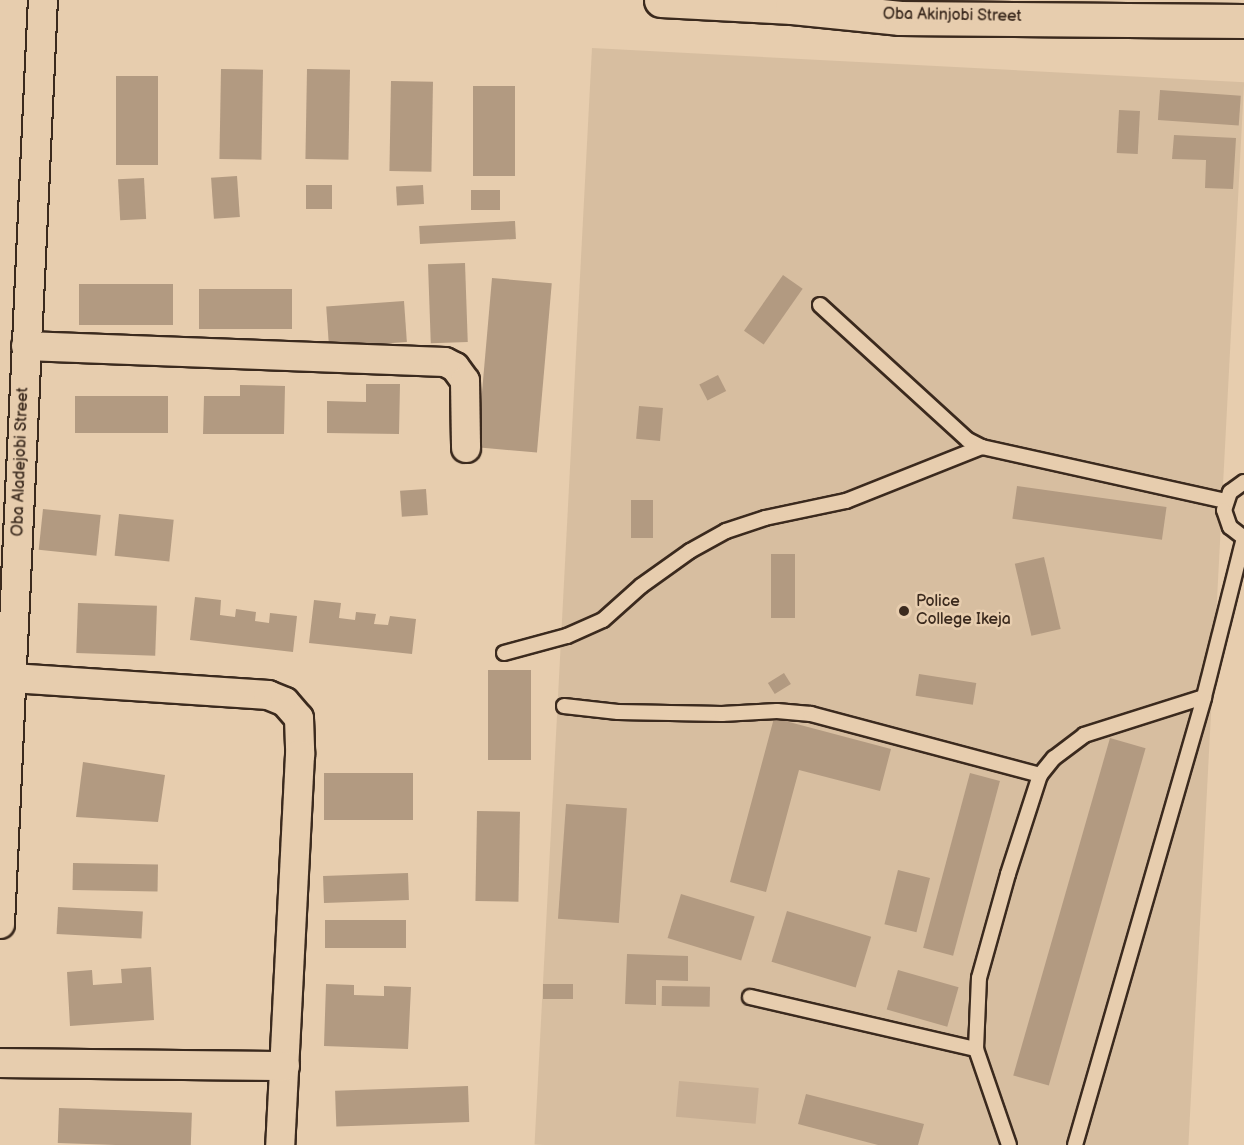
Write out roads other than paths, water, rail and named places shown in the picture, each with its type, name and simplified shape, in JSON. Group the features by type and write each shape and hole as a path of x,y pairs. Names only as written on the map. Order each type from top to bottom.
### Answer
{"street":[{"name":"Oba Aladejobi Street","path":"0,924 43,0"},
{"name":"Oba Akinjobi Street","path":"662,0 792,7 1244,21"},
{"path":"26,346 445,362 455,367 465,381 466,448"},
{"path":"12,678 268,695 285,702 298,718 300,755 280,1145"},
{"path":"0,1063 285,1066"}],"lane":[{"path":"820,305 955,430 982,447 1226,501"},
{"path":"504,653 567,636 603,620 641,586 690,551 726,531 765,518 846,501 982,447"},
{"path":"1075,1145 1204,697 1244,538 1230,527 1225,519 1226,501 1230,492 1244,482"},
{"path":"1009,1145 976,1048 979,978 1008,874 1040,775 1054,758 1084,735 1204,697"},
{"path":"564,706 629,712 722,714 777,711 812,714 1040,775"},
{"path":"750,997 976,1048"}],"place":[{"name":"Police College Ikeja","path":"904,611"}]}
